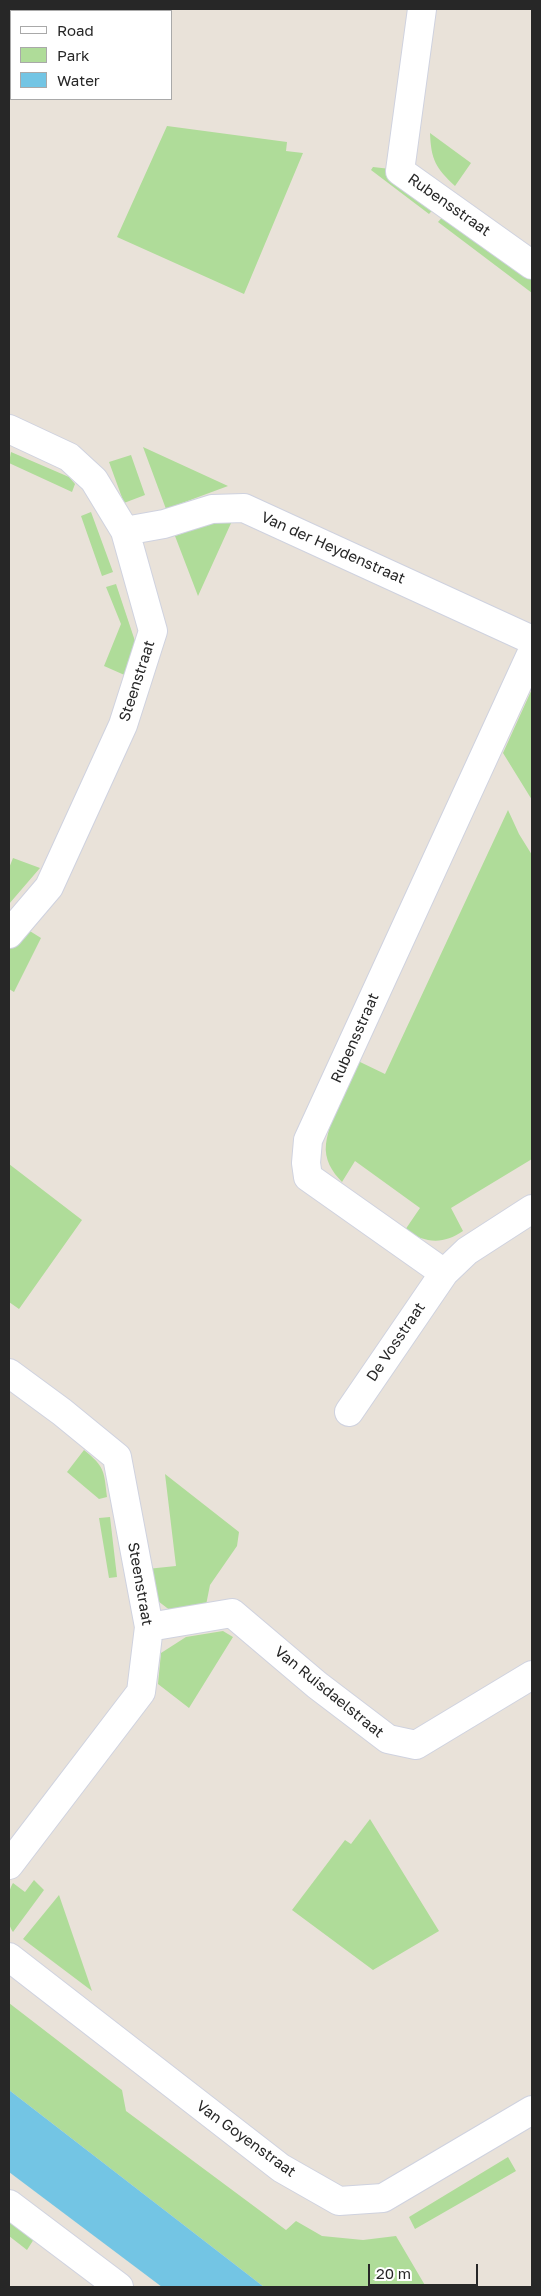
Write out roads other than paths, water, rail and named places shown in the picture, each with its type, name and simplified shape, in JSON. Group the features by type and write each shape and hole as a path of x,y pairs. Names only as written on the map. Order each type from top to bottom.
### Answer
{"street":[{"name":"Rubensstraat","path":"422,9 400,171 532,265"},
{"name":"Steenstraat","path":"9,429 69,456 94,480 125,531 153,631 123,725 49,887 9,934"},
{"name":"Van der Heydenstraat","path":"125,531 164,524 212,509 244,508 532,640"},
{"name":"Rubensstraat","path":"444,1273 308,1177 306,1163 308,1140 532,652"},
{"path":"444,1273 467,1251 532,1209"},
{"name":"De Vosstraat","path":"349,1412 444,1273"},
{"name":"Steenstraat","path":"9,1373 62,1412 117,1457 149,1627 142,1692 9,1865"},
{"name":"Van Ruisdaelstraat","path":"149,1627 232,1613 317,1685 388,1739 416,1745 532,1675"},
{"name":"Van Goyenstraat","path":"9,1957 282,2168 339,2201 383,2198 532,2110"},
{"path":"9,2204 119,2287"}],"water":[{"path":"9,2090 264,2287 162,2287 9,2172"}]}
